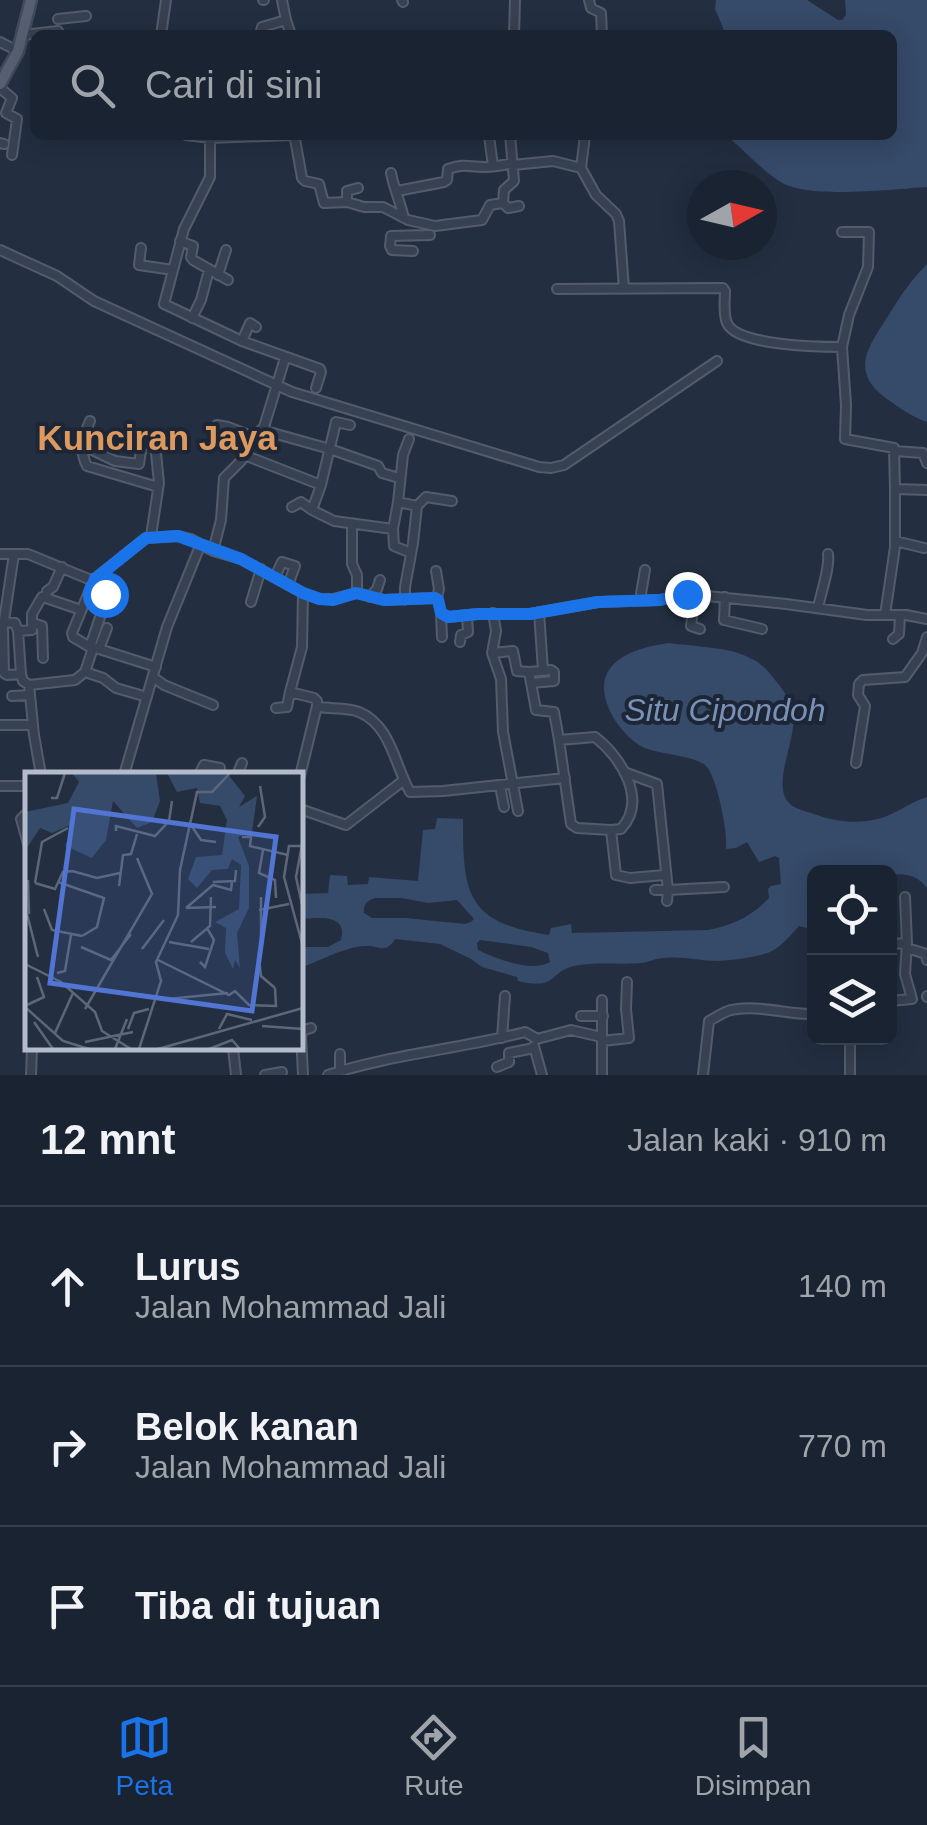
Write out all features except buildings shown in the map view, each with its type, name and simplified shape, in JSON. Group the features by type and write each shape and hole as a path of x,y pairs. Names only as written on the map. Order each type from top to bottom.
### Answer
{"main road":[{"path":"1,83 18,52 31,0"}],"street":[{"path":"162,30 166,0"},
{"path":"282,0 289,30"},
{"path":"514,30 515,0"},
{"path":"589,0 591,8 601,14 603,30"},
{"path":"59,30 56,14 86,16"},
{"path":"261,30 262,26 286,20"},
{"path":"23,35 30,35"},
{"path":"0,42 18,52"},
{"path":"1,83 12,97 6,113 17,119 12,155"},
{"path":"210,140 210,177 184,230 164,304 242,342 321,370 316,388"},
{"path":"295,140 303,180 319,184 324,203 383,207 406,219 450,226 482,220 490,206 503,202"},
{"path":"489,140 492,166"},
{"path":"510,140 514,183 504,190 503,202 508,208 518,206"},
{"path":"584,140 581,168 596,195 618,216 624,288"},
{"path":"397,191 444,182 448,169 460,165 478,168 553,160 581,168"},
{"path":"391,173 410,236"},
{"path":"347,202 347,191 358,188"},
{"path":"870,220 868,267 849,315 842,347 845,439 922,453 927,462"},
{"path":"413,251 392,250 391,236 430,239 428,225"},
{"path":"842,232 869,232"},
{"path":"180,242 193,246 191,257 228,280"},
{"path":"140,248 139,265 172,270"},
{"path":"0,250 56,276 94,301 277,386 551,468 564,465 717,361"},
{"path":"192,318 226,250"},
{"path":"557,289 722,288 727,322 734,330 778,344 842,347"},
{"path":"242,342 250,322"},
{"path":"213,551 221,520 224,478 262,430 284,358"},
{"path":"90,421 82,445 88,466 158,487"},
{"path":"312,510 336,422 350,425"},
{"path":"216,426 228,426 254,437"},
{"path":"262,430 330,449 399,478"},
{"path":"410,439 403,455 393,529 394,546 410,552"},
{"path":"151,536 158,487 155,443"},
{"path":"82,445 112,460 139,464 142,444"},
{"path":"885,615 895,542 895,450"},
{"path":"244,454 321,485"},
{"path":"895,490 927,490"},
{"path":"406,600 417,506 426,497 452,501"},
{"path":"292,508 300,502 334,521 393,529"},
{"path":"398,502 417,506"},
{"path":"352,524 356,593"},
{"path":"156,667 94,648 72,635 95,579 151,536 185,537 326,600 356,593 384,600 437,598"},
{"path":"895,542 924,548"},
{"path":"125,772 169,623 200,546"},
{"path":"0,554 28,554 95,579"},
{"path":"14,554 4,622 4,673 21,674"},
{"path":"818,608 828,554"},
{"path":"274,577 282,562 296,566 288,584"},
{"path":"46,598 62,567"},
{"path":"251,602 260,569"},
{"path":"640,600 645,570"},
{"path":"436,571 442,638"},
{"path":"370,596 378,589 380,580"},
{"path":"12,696 75,680 85,672 107,596 91,589"},
{"path":"276,708 287,707 302,648 303,593"},
{"path":"695,594 690,626 700,628"},
{"path":"441,613 448,617 539,612 598,602 695,594 927,619"},
{"path":"726,597 725,620 762,629"},
{"path":"18,631 32,630 33,612 42,598 81,610"},
{"path":"539,612 543,670"},
{"path":"493,613 496,631 492,653 500,674 504,732 518,811"},
{"path":"506,613 506,624"},
{"path":"460,642 461,635 468,632 466,615"},
{"path":"892,639 899,634 900,615"},
{"path":"4,622 15,623 18,631 21,674 30,690 40,772"},
{"path":"33,623 42,626 44,658"},
{"path":"94,648 107,628"},
{"path":"856,763 864,706 858,684 864,680 905,677 922,653 927,638"},
{"path":"492,653 513,651 517,671"},
{"path":"106,664 110,653"},
{"path":"500,674 553,670 554,681 531,684"},
{"path":"85,672 116,688 147,697"},
{"path":"529,672 536,710 554,712 573,826 621,829 630,815 631,785 624,772 595,737 560,740"},
{"path":"152,677 214,705"},
{"path":"290,692 317,700 301,772"},
{"path":"316,706 360,712 379,727 408,790 413,793 565,778"},
{"path":"0,724 32,725"},
{"path":"238,772 242,763"},
{"path":"200,772 204,765 220,768"},
{"path":"624,772 656,784 667,901"},
{"path":"302,821 304,810 346,825 404,780"},
{"path":"494,800 495,786"},
{"path":"495,786 504,807"},
{"path":"612,830 617,877 665,876"},
{"path":"655,890 724,887"},
{"path":"897,1000 912,999 904,974 904,897"},
{"path":"897,945 926,954 927,960"},
{"path":"328,1075 404,1055 525,1032 538,1039 571,1030 602,1039 630,1038 627,982"},
{"path":"502,1038 505,996"},
{"path":"602,1000 602,1075"},
{"path":"704,1075 708,1023 724,1012 750,1008 807,1014"},
{"path":"581,1016 603,1016"},
{"path":"302,1033 310,1028"},
{"path":"532,1037 542,1075"},
{"path":"850,1045 850,1075"},
{"path":"302,1048 304,1075"},
{"path":"497,1067 509,1062 509,1053 534,1048"},
{"path":"31,1075 32,1050"},
{"path":"232,1050 236,1075"},
{"path":"340,1054 340,1071"},
{"path":"376,1064 377,1075"},
{"path":"261,1075 282,1072"}],"water":[{"path":"716,0 807,0 842,20 846,15 845,0 927,0 927,187 829,192 792,187 777,179 777,170 765,170 731,140 897,140 897,30 724,30 715,9"},
{"path":"927,264 927,422 875,389 865,368 875,336"},
{"name":"Situ Cipondoh","path":"669,643 733,652 762,665 786,696 793,714 783,773 784,795 789,803 848,822 884,817 927,797 927,888 915,878 897,875 897,865 807,865 807,928 799,926 783,943 753,957 580,965 548,981 532,983 482,967 440,944 395,939 385,948 349,949 302,967 302,947 328,947 341,940 342,931 330,919 302,919 302,894 328,893 330,875 347,876 348,885 368,884 369,877 418,881 423,830 435,829 437,818 463,819 465,867 475,900 485,913 521,930 549,935 551,928 571,924 572,933 708,930 726,926 762,905 769,898 768,889 781,884 779,858 759,862 747,842 726,849 721,806 706,766 694,759 639,745 609,709 605,680 609,669 628,654","holes":["375,898 428,903 457,900 474,919 465,924 372,918 364,913 364,907","480,940 531,947 548,953 550,962 524,965 478,950 477,943"]}],"district":[{"name":"Kunciran Jaya","path":"157,438"}],"route":[{"path":"105,594 91,589 95,579 151,536 185,537 241,559 314,598 333,600 356,593 384,600 435,598 441,613 448,617 530,614 598,602 660,600 687,594"}]}
